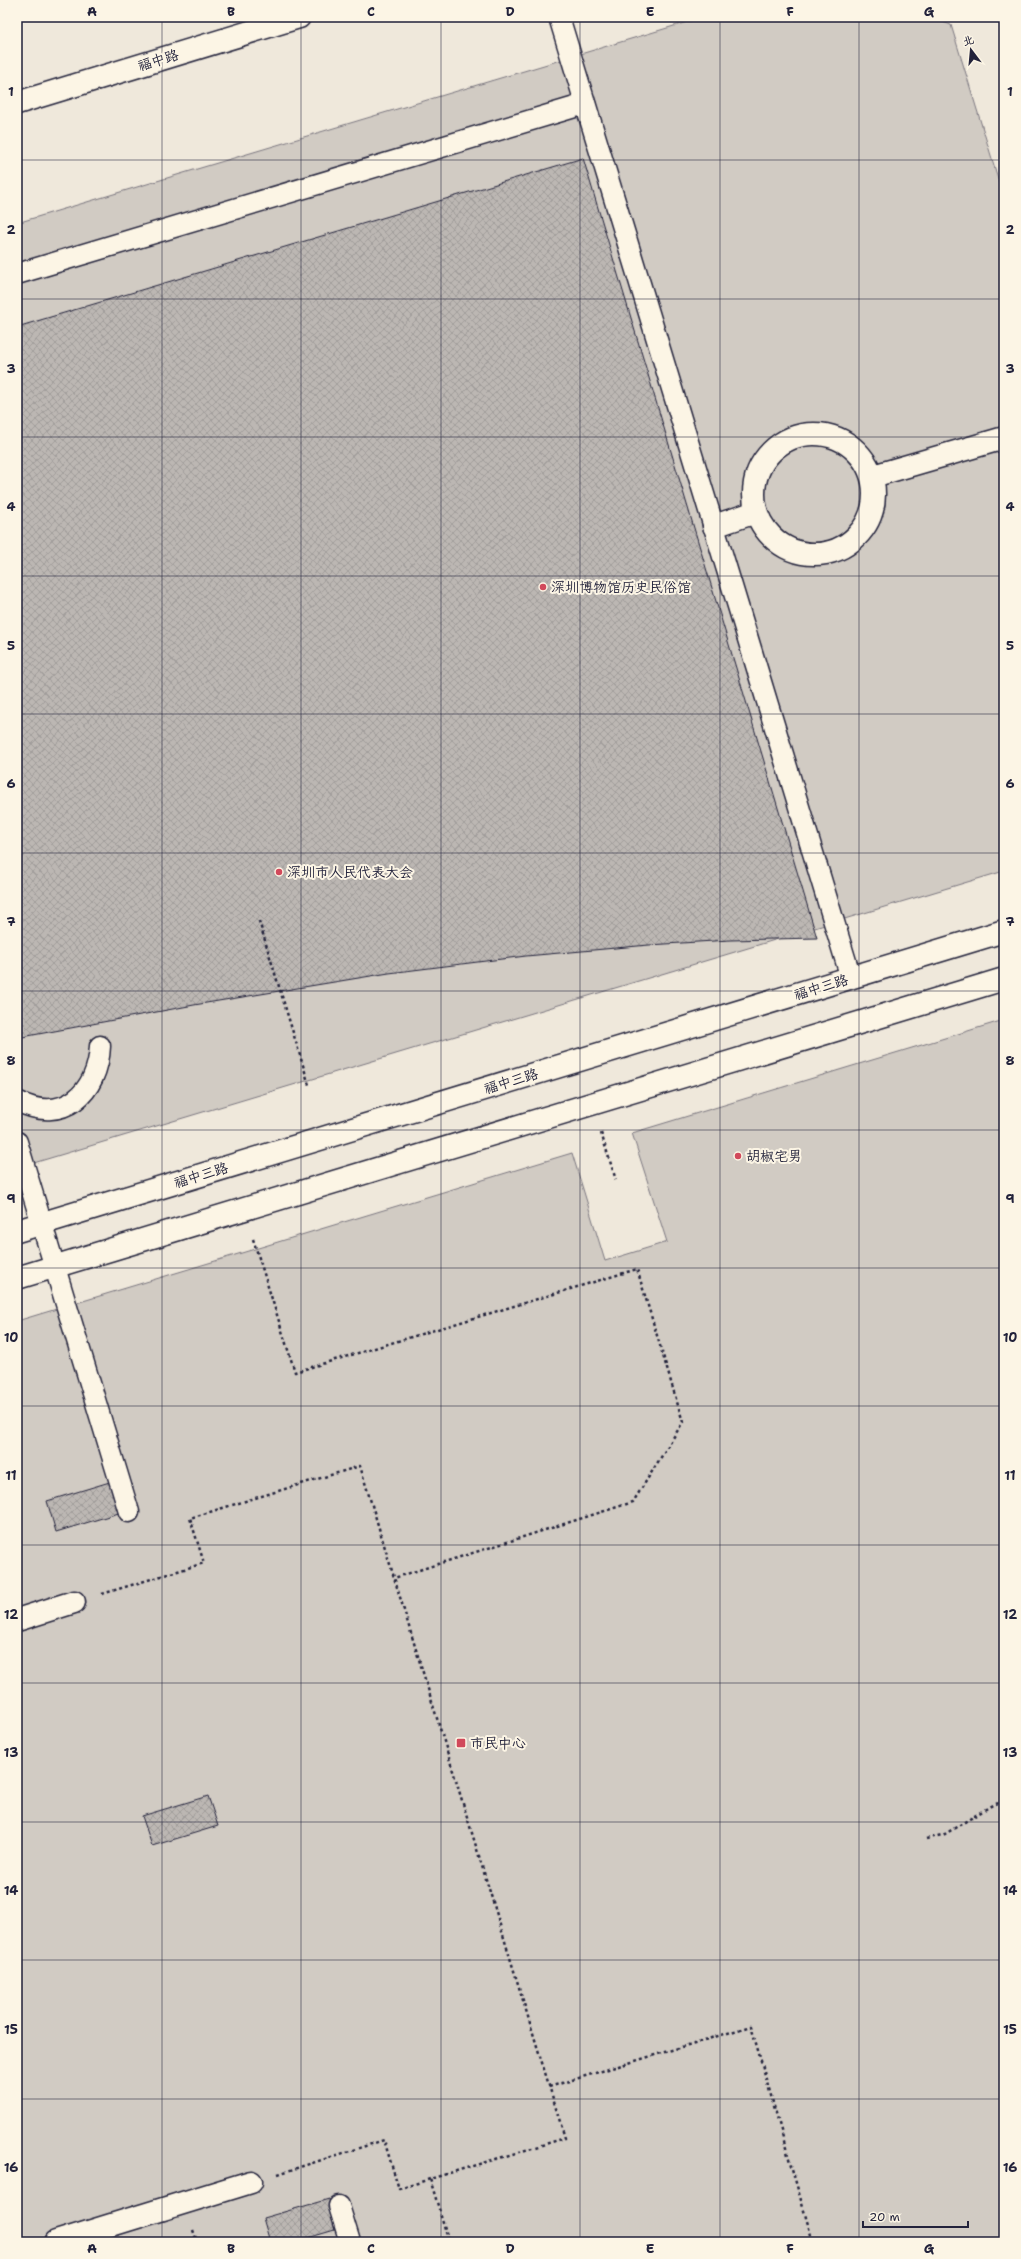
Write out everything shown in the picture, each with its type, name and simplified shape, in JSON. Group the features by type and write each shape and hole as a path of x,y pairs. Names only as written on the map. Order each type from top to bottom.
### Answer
{"street":[{"name":"福中路","path":"17,103 299,17"},
{"path":"807,434 828,435 847,443 863,457 873,476 875,495 872,514 862,531 849,544 832,552 813,554 794,551 777,542 764,529 756,512 753,491 758,470 769,452 786,440 807,434"},
{"path":"873,476 1004,438"},
{"path":"714,526 756,512"},
{"name":"福中三路","path":"17,1231 1004,931"},
{"path":"17,1278 1004,979"},
{"path":"17,1620 74,1602"},
{"path":"56,2242 251,2182"}],"lane":[{"path":"559,17 851,978"},
{"path":"17,274 585,104"},
{"path":"17,1101 27,1106 44,1109 61,1107 76,1100 89,1088 96,1075 100,1046"},
{"path":"17,1142 129,1512"},
{"path":"339,2206 350,2242"}],"path":[{"path":"259,920 309,1085"},
{"path":"601,1131 616,1180"},
{"path":"254,1239 295,1372 637,1269 683,1422 634,1502 394,1578"},
{"path":"74,1602 204,1563 190,1518 360,1466 565,2138 399,2189 384,2140 251,2182"},
{"path":"926,1839 945,1834 994,1804 1004,1802"},
{"path":"549,2086 751,2026 813,2242"},
{"path":"430,2179 449,2242"}],"shaded area":[{"path":"704,17 929,17 951,25 1004,198 1004,871 17,1168 17,223"},
{"path":"1004,1020 1004,2242 17,2242 17,1321 572,1153 605,1261 667,1242 632,1133"}],"building":[{"path":"583,158 817,938 730,940 649,945 526,956 389,973 194,1005 17,1038 17,327"},
{"path":"113,1481 122,1512 56,1532 47,1501"},
{"path":"208,1796 218,1826 152,1846 142,1816"},
{"path":"329,2199 338,2229 294,2242 270,2242 263,2218"}],"place":[{"name":"深圳博物馆历史民俗馆","path":"543,587"},
{"name":"深圳市人民代表大会","path":"279,872"},
{"name":"胡椒宅男","path":"738,1156"},
{"name":"市民中心","path":"461,1743"}]}
